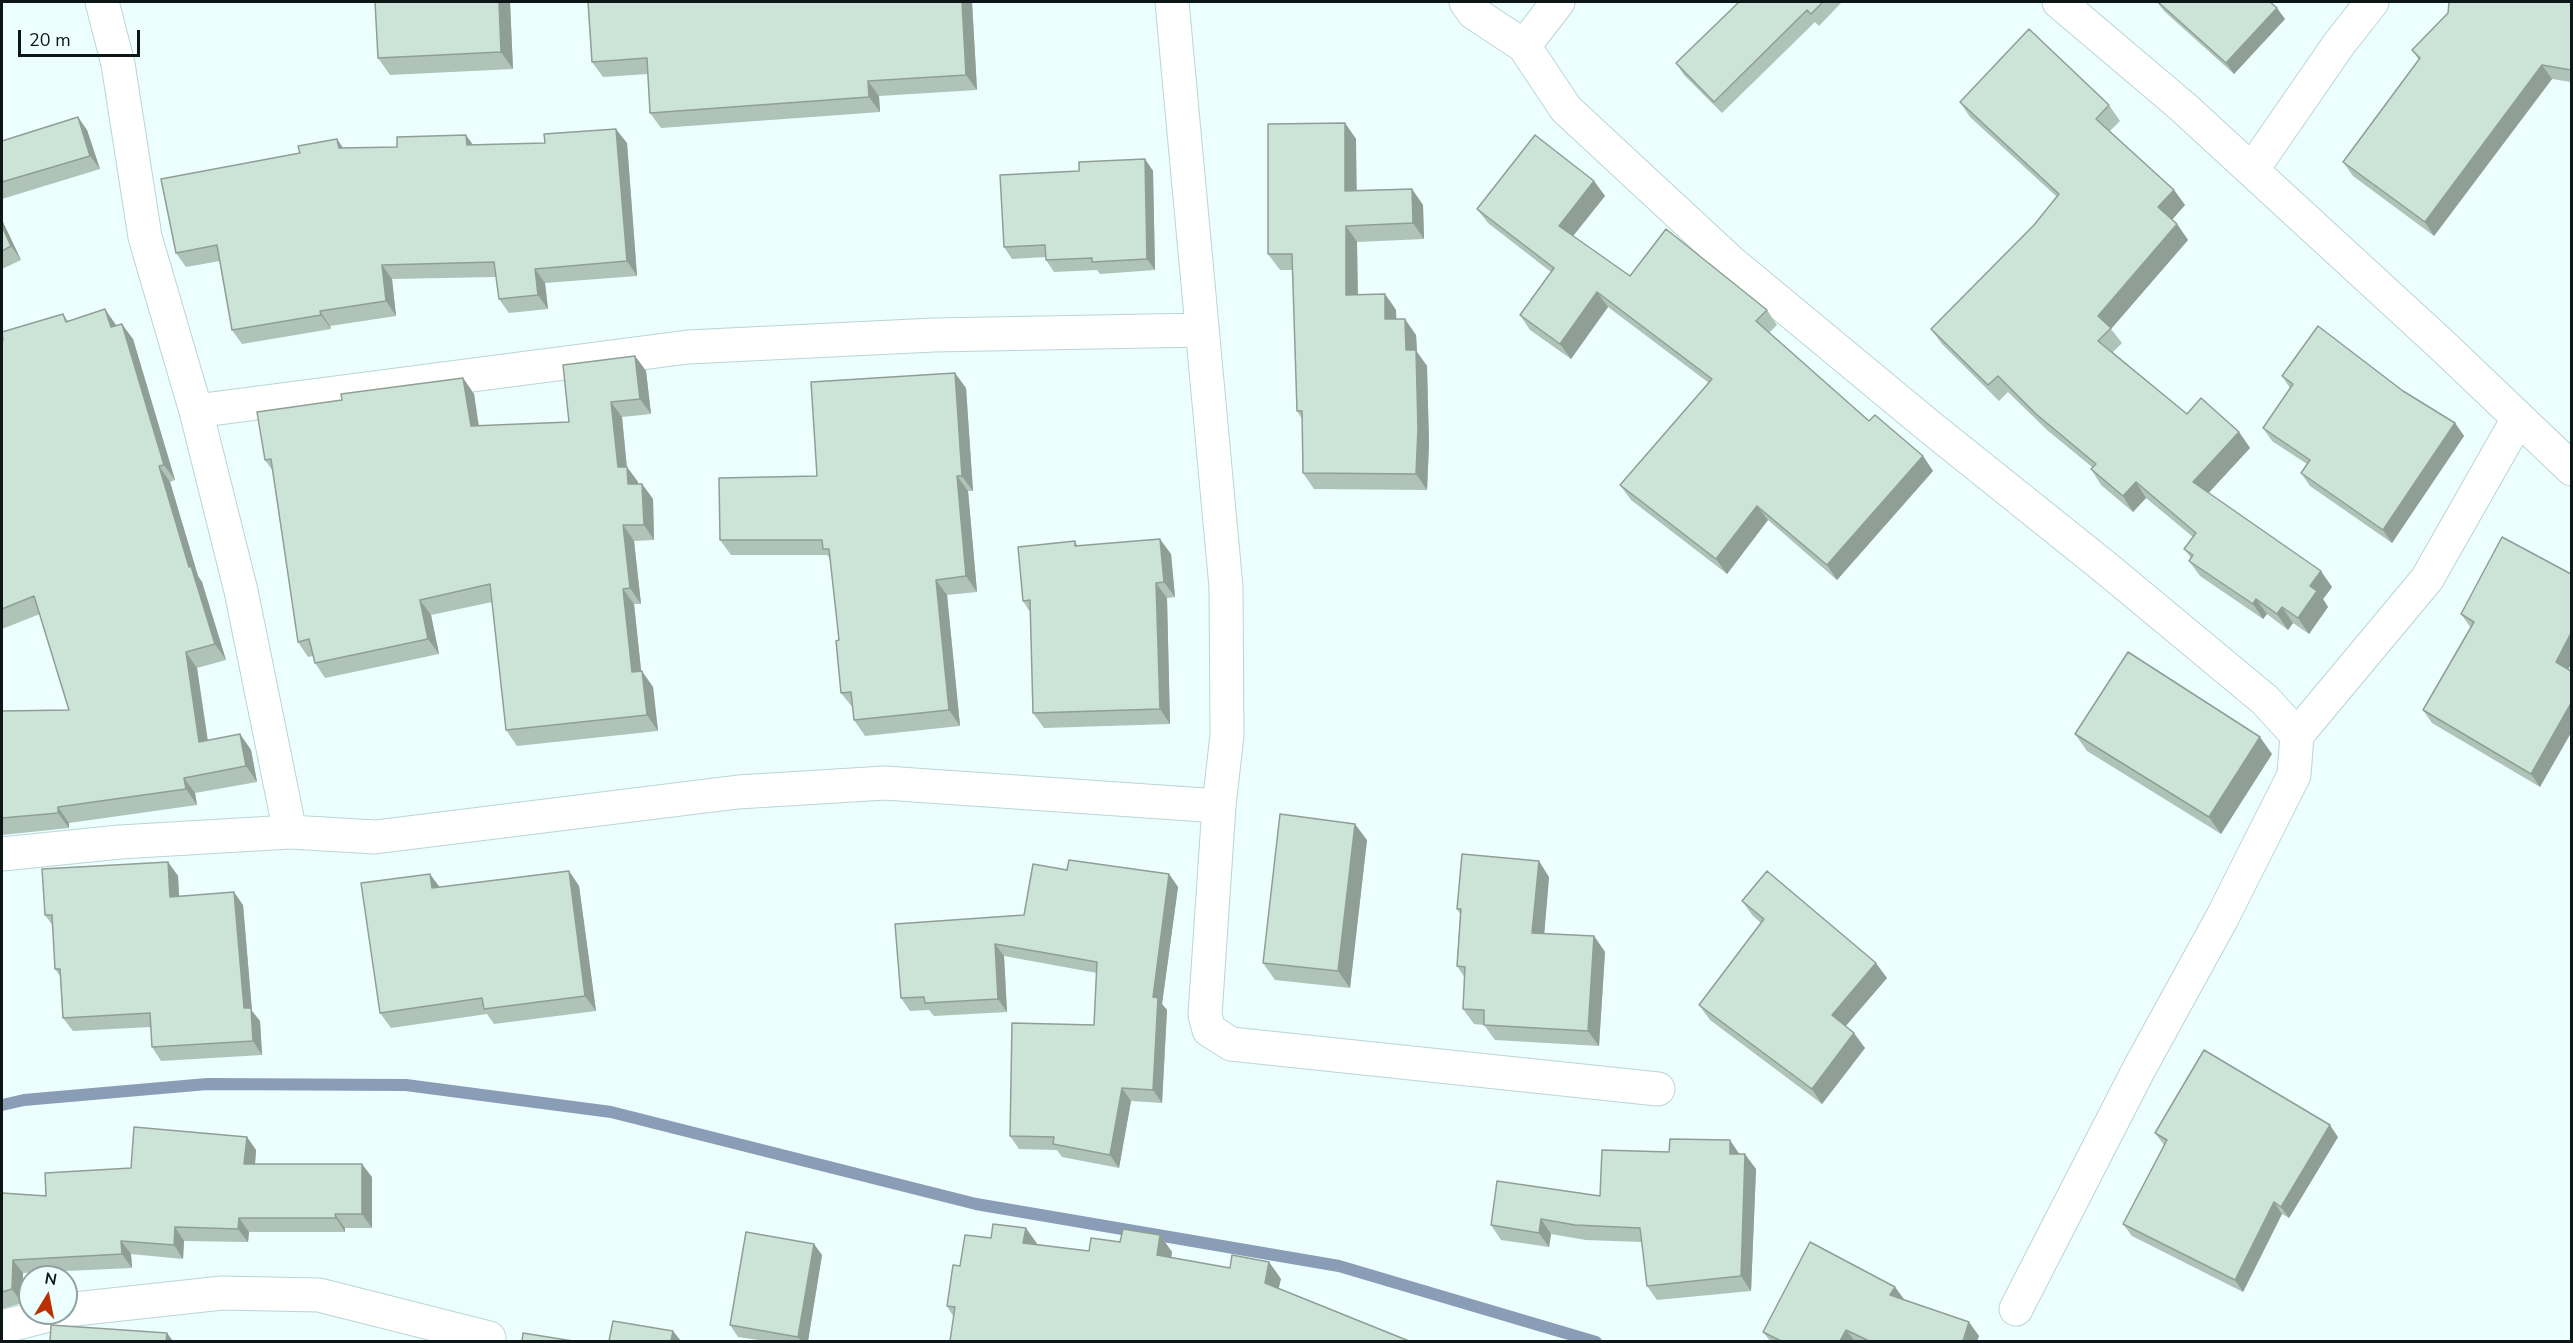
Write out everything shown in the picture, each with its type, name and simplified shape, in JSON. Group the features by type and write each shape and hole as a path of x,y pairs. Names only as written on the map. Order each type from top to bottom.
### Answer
{"street":[{"path":"102,2 118,64 145,237 196,411 241,591 290,832"},
{"path":"1172,2 1226,587 1227,735 1219,806 1205,1015 1209,1030 1231,1044 1658,1089"},
{"path":"1466,2 1474,13 1524,46 1566,109 1732,263 1930,428 2265,700 2298,735"},
{"path":"1524,46 1558,2"},
{"path":"2059,2 2183,107 2443,345 2571,469"},
{"path":"2252,170 2339,44 2372,2"},
{"path":"196,411 688,347 934,335 1202,330"},
{"path":"2016,1309 2139,1069 2222,918 2294,775 2298,735 2427,579 2518,419"},
{"path":"2,854 120,842 290,832 375,837 738,792 885,783 1219,806"},
{"path":"78,1309 222,1293 319,1295 489,1338"},
{"path":"2,1327 18,1323"}],"building":[{"path":"375,2 499,2 501,52 378,58"},
{"path":"588,2 962,2 966,75 868,81 869,97 650,113 647,58 592,62"},
{"path":"1739,2 1823,2 1811,14 1807,10 1714,102 1676,63"},
{"path":"2158,2 2270,2 2277,8 2226,63"},
{"path":"2449,2 2571,2 2571,70 2542,65 2425,222 2343,162 2420,58 2412,50 2448,13"},
{"path":"2029,29 2109,105 2096,119 2174,190 2158,207 2177,224 2098,316 2111,328 2098,341 2187,414 2201,398 2239,432 2193,482 2321,571 2310,586 2317,591 2298,618 2282,607 2277,614 2256,599 2253,604 2189,561 2193,555 2184,549 2196,533 2136,482 2123,496 2091,469 2096,464 2036,414 1998,376 1988,385 1931,329 2034,225 2059,194 1960,102"},
{"path":"78,117 90,156 2,182 2,141"},
{"path":"1345,123 1345,191 1412,189 1413,223 1346,226 1346,295 1385,294 1385,319 1405,319 1406,350 1416,350 1418,428 1416,474 1303,473 1302,411 1297,411 1292,254 1268,254 1268,124"},
{"path":"616,129 627,261 535,269 538,295 499,299 494,262 382,265 386,301 320,311 321,315 232,330 217,245 176,253 161,179 300,153 298,146 337,139 339,148 397,147 397,137 466,135 467,145 545,143 544,134"},
{"path":"1535,135 1594,181 1559,226 1630,276 1666,229 1767,310 1756,321 1869,421 1875,415 1923,456 1827,565 1757,506 1716,559 1620,485 1712,379 1597,292 1560,344 1520,315 1554,268 1477,209"},
{"path":"1145,159 1147,259 1092,262 1092,258 1046,260 1045,245 1004,247 1000,175 1079,171 1079,162"},
{"path":"2,226 11,246 2,251"},
{"path":"105,309 111,327 122,324 164,465 159,466 215,644 186,652 199,742 240,734 246,766 184,778 186,789 58,807 58,813 2,818 2,711 69,710 34,596 2,609 2,332 63,314 66,322"},
{"path":"2318,326 2403,391 2455,423 2383,530 2301,473 2310,460 2263,428 2293,384 2282,376"},
{"path":"635,356 640,399 611,402 618,467 627,467 628,484 642,484 644,525 623,525 630,588 623,589 632,672 642,671 647,715 506,730 490,584 420,600 428,639 315,663 309,639 298,642 271,459 265,460 257,412 342,400 341,394 463,378 471,426 569,422 563,365"},
{"path":"955,373 962,476 957,476 966,576 936,580 949,710 854,720 851,692 841,693 836,641 839,640 829,549 823,549 822,540 720,540 719,478 817,476 811,382"},
{"path":"2502,537 2571,574 2571,633 2556,662 2571,671 2571,703 2531,774 2423,710 2474,622 2461,614"},
{"path":"1160,539 1164,582 1156,583 1160,709 1033,713 1030,600 1023,601 1018,547 1075,541 1075,546"},
{"path":"2128,652 2260,737 2209,817 2075,734"},
{"path":"1280,814 1355,824 1338,971 1263,963"},
{"path":"1462,854 1539,861 1532,933 1594,936 1588,1031 1484,1025 1484,1010 1463,1009 1465,967 1457,966 1461,909 1457,909"},
{"path":"1069,860 1169,874 1153,997 1158,998 1153,1090 1122,1088 1110,1155 1053,1144 1054,1137 1010,1136 1012,1023 1094,1025 1097,962 995,944 998,999 925,1003 924,997 901,998 895,924 1024,915 1033,864 1067,870"},
{"path":"168,862 170,897 234,892 244,1008 251,1008 253,1041 152,1047 150,1013 63,1018 60,969 55,969 52,915 45,915 42,869"},
{"path":"569,871 585,996 484,1009 482,998 380,1013 361,883 430,874 432,888"},
{"path":"1767,871 1876,963 1832,1015 1854,1033 1812,1089 1699,1005 1764,919 1742,901"},
{"path":"2204,1050 2330,1125 2281,1207 2274,1202 2235,1280 2123,1224 2167,1140 2155,1133"},
{"path":"134,1127 247,1137 244,1164 362,1164 362,1214 335,1214 336,1218 239,1218 238,1229 175,1227 174,1245 121,1241 122,1254 13,1260 12,1289 2,1292 2,1193 46,1196 45,1173 131,1168"},
{"path":"1670,1139 1730,1140 1730,1154 1745,1154 1741,1276 1647,1286 1640,1228 1575,1225 1541,1219 1539,1233 1491,1225 1497,1181 1600,1196 1602,1150 1669,1152"},
{"path":"993,1224 1026,1228 1023,1243 1089,1251 1091,1238 1120,1242 1123,1229 1160,1235 1157,1255 1230,1268 1232,1255 1269,1262 1265,1283 1409,1341 950,1341 955,1307 947,1306 953,1265 960,1266 965,1235 991,1238"},
{"path":"746,1232 814,1244 798,1337 730,1325"},
{"path":"1810,1242 1895,1287 1890,1295 1969,1322 1963,1341 1869,1341 1846,1330 1840,1341 1781,1341 1763,1332"},
{"path":"613,1321 673,1331 671,1341 609,1341"},
{"path":"51,1325 167,1333 166,1341 50,1341"},
{"path":"523,1333 573,1341 522,1341"}],"waterway":[{"path":"2,1105 24,1100 207,1084 406,1085 611,1112 976,1204 1339,1266 1596,1342"}]}
